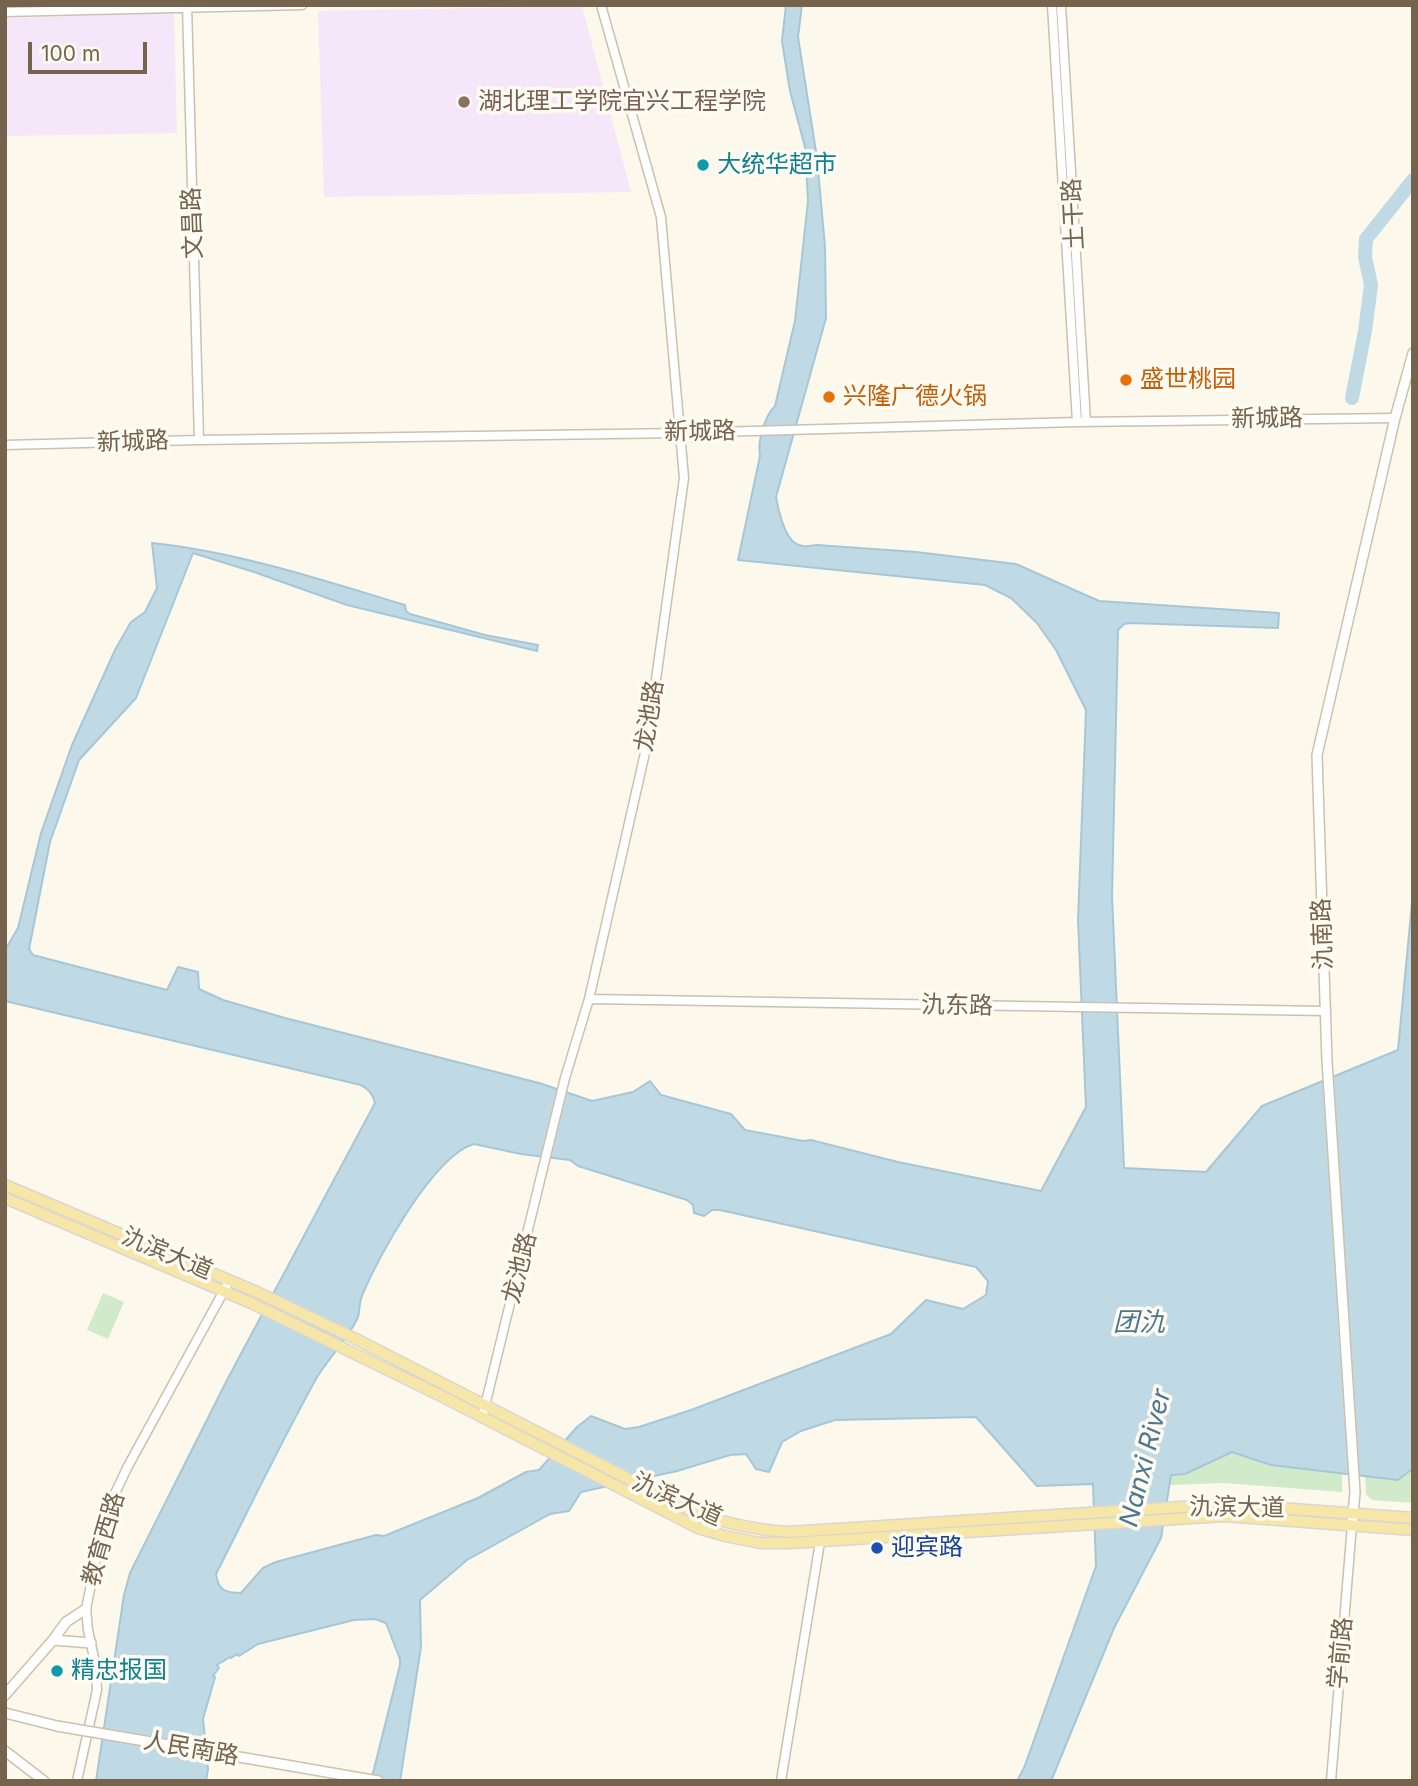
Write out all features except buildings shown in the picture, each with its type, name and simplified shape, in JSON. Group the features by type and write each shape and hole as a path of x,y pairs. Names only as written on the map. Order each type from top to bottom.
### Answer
{"main road":[{"name":"氿南路","path":"1352,1525 1355,1492 1328,1061 1317,755 1395,418 1413,353"},
{"name":"氿滨大道","path":"5,1185 257,1292 486,1404 691,1511 726,1524 789,1532 1227,1504 1413,1518"},
{"name":"氿滨大道","path":"5,1198 251,1303 649,1504 698,1528 725,1536 760,1543 820,1542 1225,1516 1413,1530"},
{"path":"5,1695 66,1622 86,1609"},
{"path":"53,1640 91,1643"},
{"name":"人民南路","path":"5,1713 57,1726 378,1781"},
{"path":"5,1751 44,1781"}],"street":[{"path":"5,12 302,5"},
{"name":"龙池路","path":"482,1418 565,1077 589,999 647,744 684,478 661,217 601,5"},
{"name":"土干路","path":"1052,5 1081,422"},
{"name":"土干路","path":"1061,5 1081,422"},
{"name":"文昌路","path":"187,6 199,440"},
{"name":"新城路","path":"5,445 1395,418"},
{"name":"氿东路","path":"589,999 1326,1012"},
{"name":"教育西路","path":"77,1781 97,1690 96,1667 86,1609 97,1546 110,1504 133,1456 229,1280"},
{"name":"学前路","path":"1331,1781 1352,1525"},
{"path":"781,1781 820,1542"}],"shaded area":[{"name":"湖北理工学院宜兴工程学院","path":"582,6 631,192 324,197 318,11"},
{"path":"174,13 177,133 5,136 5,18"}],"green space":[{"path":"103,1293 124,1302 108,1339 87,1330"},
{"path":"1232,1452 1271,1465 1342,1473 1342,1492 1224,1483 1169,1485 1171,1475 1185,1474"},
{"path":"1413,1466 1413,1503 1372,1500 1366,1494 1365,1476 1398,1480"}],"water":[{"path":"786,5 802,5 798,37 817,158 825,247 826,318 776,497 782,522 791,540 803,546 916,552 1016,564 1099,601 1279,613 1278,628 1130,623 1124,624 1118,630 1112,896 1124,1168 1206,1172 1262,1106 1398,1050 1413,892 1412,1469 1398,1480 1271,1465 1232,1452 1185,1474 1171,1475 1161,1538 1114,1628 1051,1781 1017,1781 1096,1566 1093,1484 1037,1486 976,1417 835,1420 801,1431 782,1442 769,1472 756,1469 746,1454 730,1455 677,1471 581,1492 569,1511 550,1514 467,1560 420,1600 421,1647 400,1781 371,1781 400,1665 386,1623 375,1619 354,1620 258,1644 217,1665 219,1668 213,1676 215,1677 203,1719 208,1769 206,1781 96,1781 124,1595 130,1573 227,1380 375,1103 370,1092 361,1085 5,1001 5,950 18,928 41,833 72,745 115,650 131,622 145,612 157,588 152,543 216,553 311,577 405,605 410,614 485,635 538,645 537,651 347,605 193,553 136,698 79,760 50,842 29,949 33,955 167,990 178,967 198,972 199,989 223,1000 539,1083 592,1101 633,1092 650,1081 661,1095 731,1114 745,1130 803,1141 811,1140 898,1162 1041,1191 1086,1107 1078,920 1086,710 1056,650 1037,623 1011,598 985,585 738,560 760,456 761,436 768,416 775,406 795,321 808,201 805,147 790,91 782,41","holes":["474,1144 521,1154 570,1160 578,1166 687,1200 693,1205 694,1213 704,1216 712,1210 720,1210 976,1267 988,1281 986,1295 963,1309 926,1300 891,1334 639,1427 625,1429 591,1416 577,1427 539,1470 526,1472 478,1498 384,1536 376,1535 276,1562 263,1568 241,1593 223,1590 218,1584 216,1574 316,1379 358,1317 361,1298 369,1279 409,1210 425,1187 458,1152"]}],"waterway":[{"path":"1352,398 1371,285 1365,257 1366,239 1413,180"}],"place":[{"name":"湖北理工学院宜兴工程学院","path":"464,102"},
{"name":"大统华超市","path":"703,165"},
{"name":"盛世桃园","path":"1126,380"},
{"name":"兴隆广德火锅","path":"829,397"},
{"name":"迎宾路","path":"877,1548"},
{"name":"精忠报国","path":"57,1671"}],"water label":[{"name":"团氿","path":"1139,1323"},
{"name":"Nanxi River","path":"1146,1458"}]}
